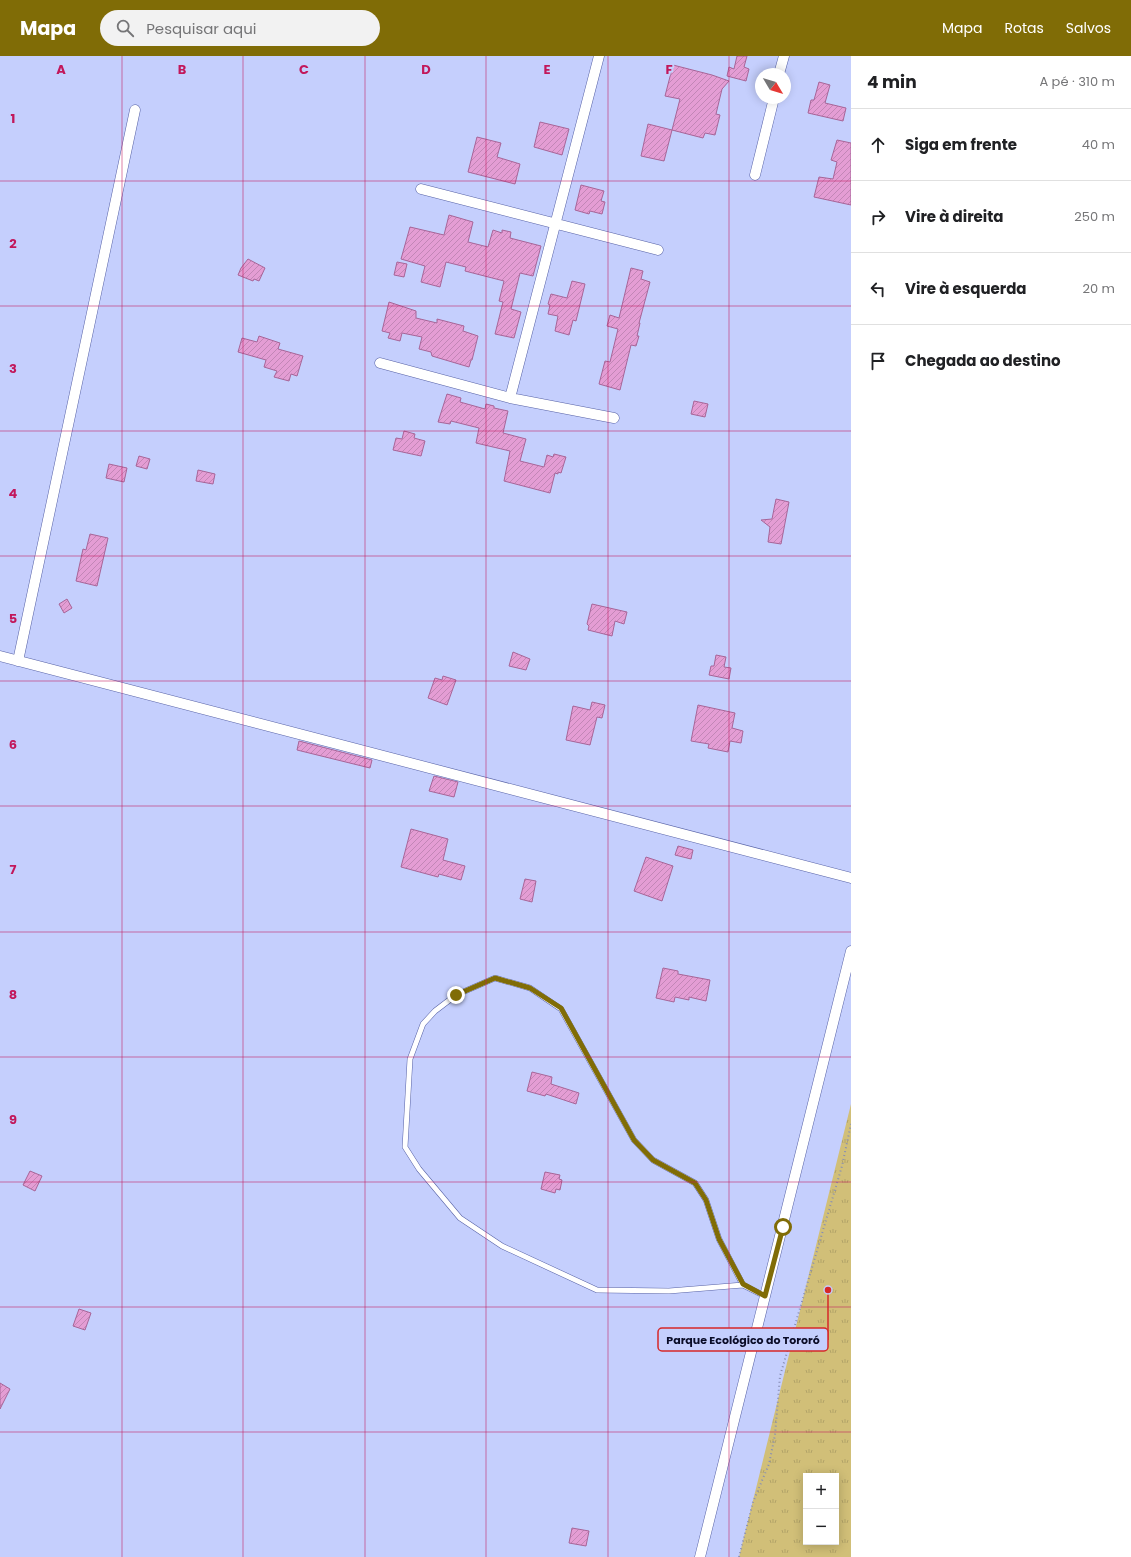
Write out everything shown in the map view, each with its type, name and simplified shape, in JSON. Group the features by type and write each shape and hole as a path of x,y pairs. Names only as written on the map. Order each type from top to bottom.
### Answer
{"street":[{"path":"510,398 599,56"},
{"path":"781,68 784,56"},
{"path":"755,175 773,104"},
{"path":"18,660 135,110"},
{"path":"420,189 658,250"},
{"path":"380,363 510,398 614,418"},
{"path":"0,656 851,878"},
{"path":"700,1557 851,952"}],"lane":[{"path":"743,1284 669,1291 597,1290 502,1246 460,1218 419,1169 405,1147 410,1059 423,1024 456,995 495,978 530,988 561,1008 634,1140 653,1160 695,1183 706,1200 719,1239 743,1284 765,1296"}],"path":[{"path":"739,1557 753,1502 769,1464 774,1435 780,1376 842,1166 851,1124"}],"green space":[{"path":"851,1104 851,1557 739,1557"}],"building":[{"path":"737,56 747,56 744,67 749,69 746,81 727,76 729,67 734,69"},
{"path":"673,65 729,81 722,89 716,114 720,115 715,135 705,133 703,138 672,130 680,99 665,96"},
{"path":"819,82 830,85 825,103 846,108 843,121 808,113 811,100 814,100"},
{"path":"540,122 569,129 562,155 534,147"},
{"path":"648,124 672,130 664,161 641,156"},
{"path":"477,137 501,143 497,157 520,164 515,184 468,172"},
{"path":"837,140 851,143 851,205 814,197 819,177 833,179 837,162 831,160"},
{"path":"581,185 604,191 601,201 605,202 602,214 590,211 589,214 575,210"},
{"path":"449,215 473,222 468,242 488,247 493,230 502,233 502,230 511,232 510,238 541,246 533,276 520,273 511,309 521,312 514,338 495,334 503,302 499,301 504,281 465,271 466,267 446,262 440,287 421,282 425,266 401,259 410,227 444,235"},
{"path":"248,259 265,268 259,281 254,279 253,281 238,275"},
{"path":"397,262 407,264 404,277 394,275"},
{"path":"631,268 643,271 641,279 650,282 639,323 637,336 639,336 636,346 631,345 620,390 599,384 605,361 610,362 618,329 607,326 610,315 619,318"},
{"path":"572,281 585,284 576,321 573,320 569,335 555,331 558,316 548,314 550,305 548,304 551,294 567,298"},
{"path":"389,302 416,311 416,318 437,323 437,319 464,326 463,331 478,336 469,367 432,356 431,352 419,349 422,337 402,333 400,341 388,338 390,333 382,331"},
{"path":"259,336 280,343 278,349 303,356 297,376 291,374 289,381 274,377 277,371 264,367 266,360 238,352 242,338 257,342"},
{"path":"447,394 461,398 460,402 485,409 486,404 494,406 494,408 508,411 503,433 526,439 520,461 544,467 547,455 553,457 554,454 566,457 561,473 555,473 550,493 504,481 510,451 476,443 479,428 451,421 450,424 438,422"},
{"path":"694,401 708,404 705,417 691,414"},
{"path":"404,431 415,434 414,438 425,441 421,456 393,450 396,438 402,439"},
{"path":"139,456 150,459 147,469 136,466"},
{"path":"109,464 127,468 124,482 106,478"},
{"path":"198,470 215,474 213,484 196,481"},
{"path":"776,499 789,502 781,544 768,542 770,527 761,520 772,519"},
{"path":"90,534 108,538 97,586 76,581 83,549 86,550"},
{"path":"67,599 72,608 64,613 59,604"},
{"path":"592,604 627,612 624,624 615,621 612,636 588,630 589,626 587,624"},
{"path":"513,652 530,659 526,670 509,666"},
{"path":"716,655 726,657 724,667 731,668 729,679 709,675 711,666 714,666"},
{"path":"443,676 456,680 447,705 428,698 435,678 442,680"},
{"path":"592,702 605,705 602,718 597,717 590,745 566,740 573,706 590,710"},
{"path":"698,705 735,713 732,728 743,731 741,743 730,741 728,752 708,748 709,744 691,741"},
{"path":"299,741 372,760 370,768 297,750"},
{"path":"434,776 458,782 454,797 429,791"},
{"path":"411,829 448,839 443,860 465,866 461,880 439,874 438,877 401,867"},
{"path":"678,846 693,850 691,859 675,855"},
{"path":"646,857 673,866 662,901 634,891"},
{"path":"525,879 536,881 532,902 520,899"},
{"path":"663,968 678,971 678,974 710,980 706,1001 689,997 689,1000 675,997 674,1002 656,998"},
{"path":"532,1072 552,1077 551,1084 579,1093 576,1104 546,1094 545,1096 527,1091"},
{"path":"30,1171 42,1176 35,1191 23,1185"},
{"path":"545,1172 560,1175 559,1179 562,1180 560,1190 556,1189 555,1193 541,1189"},
{"path":"79,1309 91,1313 85,1330 73,1326"},
{"path":"0,1383 10,1389 0,1409"},
{"path":"572,1528 589,1531 586,1546 569,1543"}],"place":[{"name":"Parque Ecológico do Tororó","path":"828,1290"}],"route":[{"path":"456,995 495,978 530,988 561,1008 634,1140 653,1160 695,1183 706,1200 719,1239 743,1284 765,1296 783,1227"}]}
